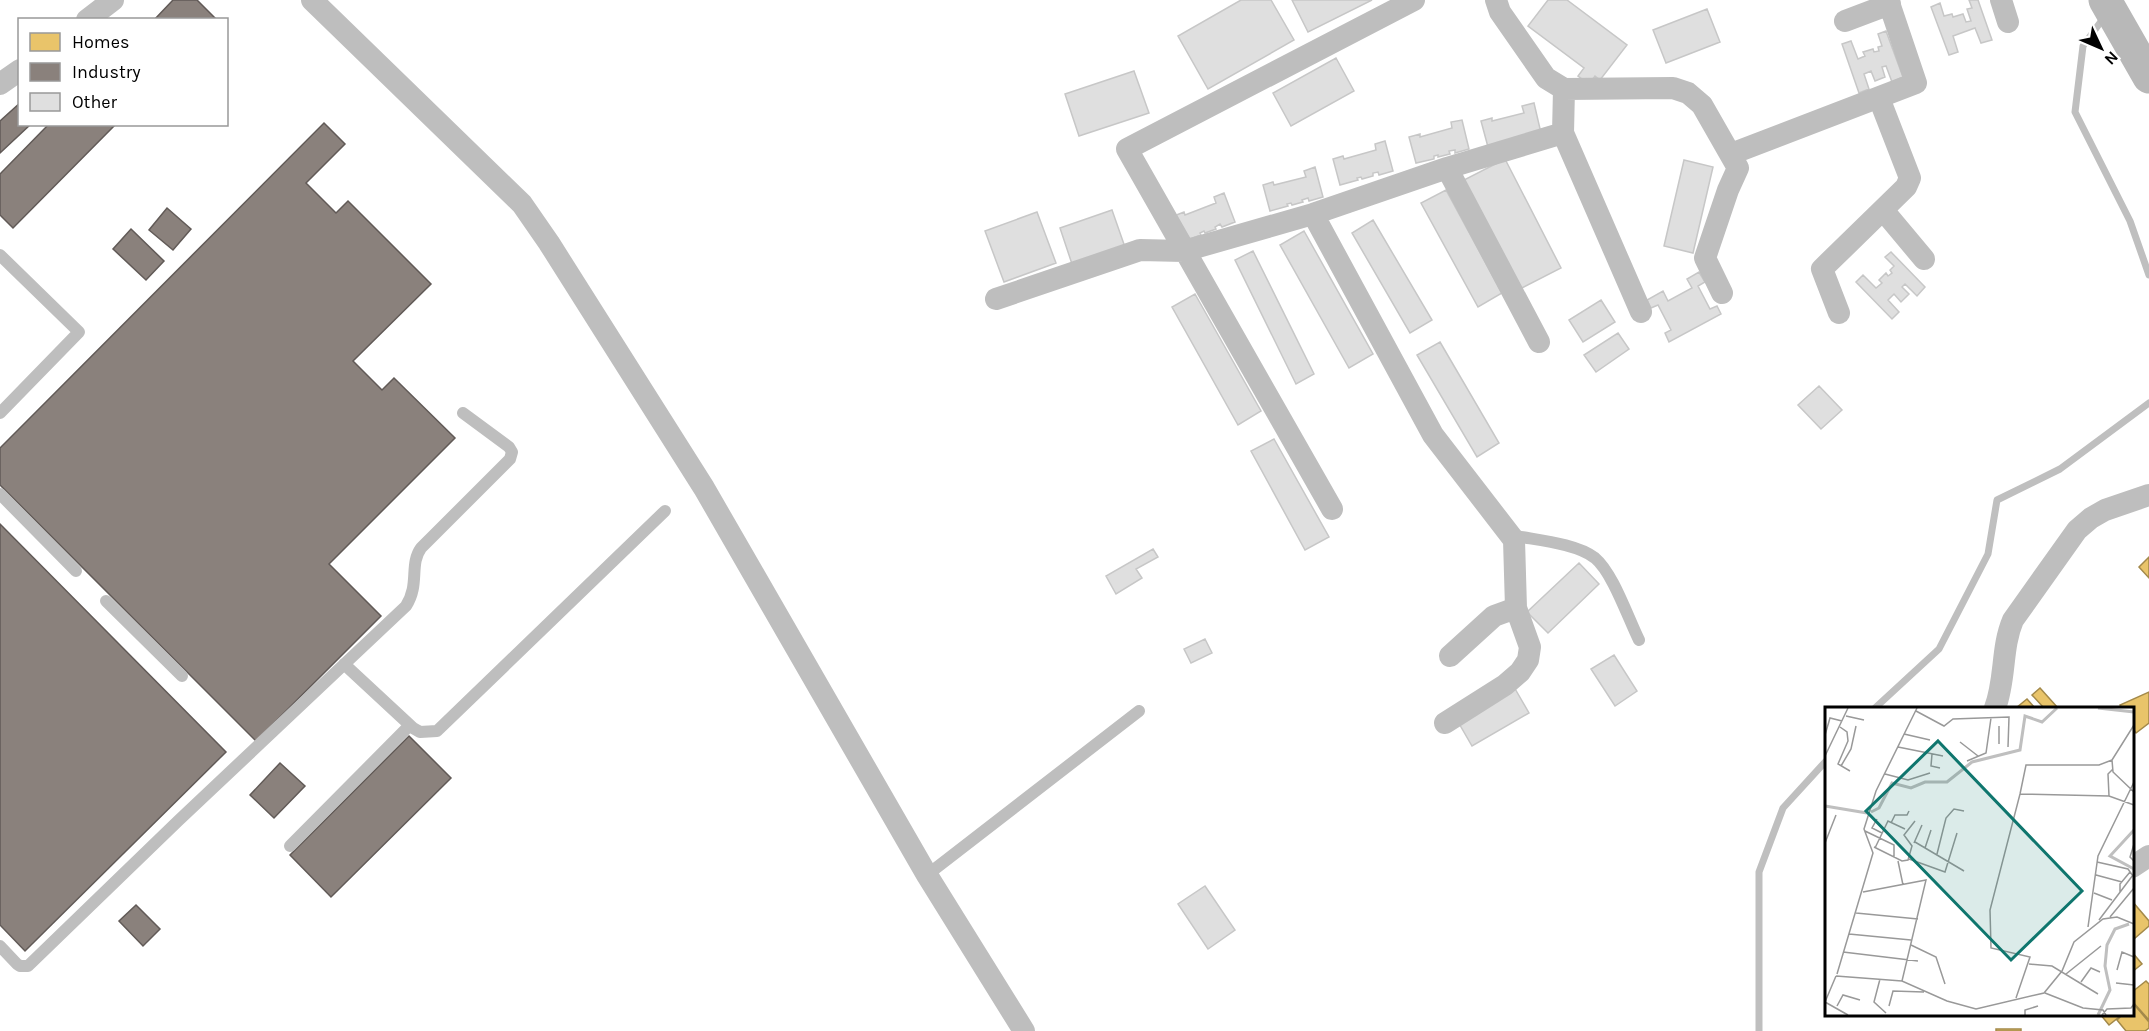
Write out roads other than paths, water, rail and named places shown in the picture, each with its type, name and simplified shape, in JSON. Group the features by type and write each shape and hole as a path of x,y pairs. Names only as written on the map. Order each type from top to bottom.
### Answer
{"street":[{"path":"90,18 113,0"},
{"path":"312,0 522,204 549,243 704,488 927,875 1024,1031"},
{"path":"1332,509 1127,149 1414,0"},
{"path":"1496,0 1500,12 1546,78 1564,88 1672,88 1688,93 1702,105 1738,168 1728,190 1705,258 1722,293"},
{"path":"2001,0 2008,22"},
{"path":"2105,0 2149,77"},
{"path":"1731,153 1916,83 1889,2 1845,21"},
{"path":"0,84 18,71"},
{"path":"1564,88 1563,134 1641,312"},
{"path":"1839,313 1822,269 1906,187 1910,178 1879,98"},
{"path":"996,299 1140,250 1184,251 1313,214 1447,168 1563,134"},
{"path":"1447,168 1539,342"},
{"path":"1883,210 1924,259"},
{"path":"1313,214 1432,435 1514,540 1516,608 1530,647 1528,660 1520,672 1505,685 1445,723"},
{"path":"1995,707 2003,684 2007,633 2010,626 2077,530 2105,510 2149,495"},
{"path":"1450,656 1494,616 1516,608"},
{"path":"2134,866 2149,856"}],"lane":[{"path":"0,255 79,332 0,413"},
{"path":"0,946 17,964 28,966 406,606 414,587 416,559 421,548 510,459 512,452 509,447 464,413"},
{"path":"0,494 76,571"},
{"path":"344,664 410,725 420,732 437,731 664,511"},
{"path":"1510,535 1578,549 1595,558 1606,570 1639,640"},
{"path":"106,601 182,676"},
{"path":"927,875 1139,711"},
{"path":"290,846 410,725"}],"waterway":[{"path":"2105,16 2083,46 2075,112 2130,221 2149,275"},
{"path":"1876,707 1939,649 1988,554 1997,500 2060,469 2149,403"},
{"path":"1759,1031 1759,872 1783,808 1825,762"}]}
